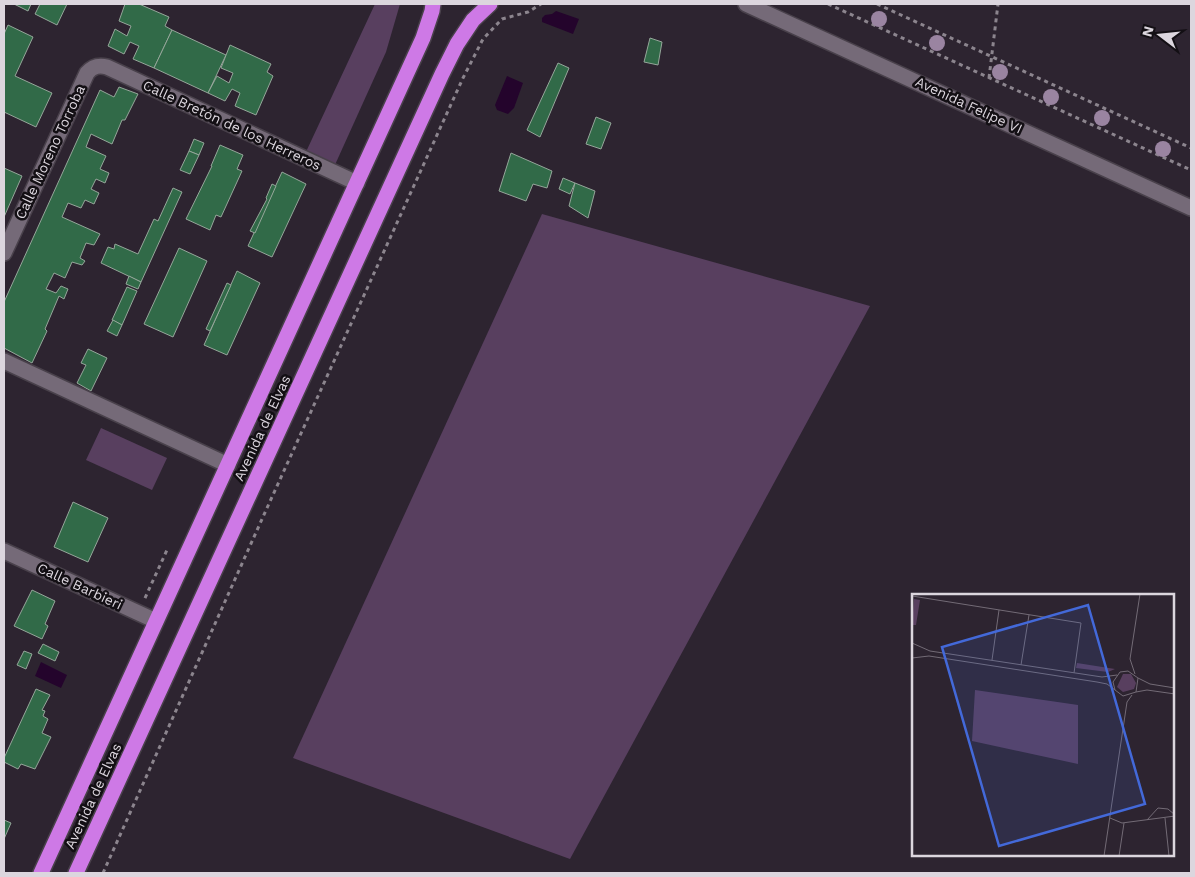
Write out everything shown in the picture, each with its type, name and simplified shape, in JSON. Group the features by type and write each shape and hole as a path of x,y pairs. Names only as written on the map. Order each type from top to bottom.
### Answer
{"highway":[{"name":"Avenida de Elvas","path":"42,873 423,38 433,4"},
{"name":"Avenida de Elvas","path":"76,873 442,74 457,44 473,20 490,4"}],"street":[{"name":"Avenida Felipe VI","path":"746,4 1191,208"},
{"name":"Calle Moreno Torroba","path":"4,253 87,73 96,66 107,67"},
{"name":"Calle Bretón de los Herreros","path":"107,67 357,183"},
{"path":"4,361 228,464"},
{"name":"Calle Barbieri","path":"4,551 156,622"}],"path":[{"path":"103,873 471,62 483,39 502,19 528,12 541,4"},
{"path":"828,4 1191,170"},
{"path":"877,4 1191,148"},
{"path":"989,78 998,4"}],"shaded area":[{"path":"375,4 400,4 386,52 334,167 305,154"},
{"path":"556,11 579,19 573,34 542,22 542,18 545,15"},
{"path":"507,76 523,83 514,108 508,114 497,110 495,105"},
{"path":"542,214 870,306 570,859 293,758"},
{"path":"101,428 167,458 152,490 86,460"},
{"path":"41,662 67,675 61,688 35,676"}],"building":[{"path":"14,4 31,4 28,11"},
{"path":"40,4 67,4 57,25 35,14"},
{"path":"125,4 139,4 169,17 165,26 172,30 154,68 133,59 139,46 130,42 124,54 108,46 115,29 127,36 131,26 119,21"},
{"path":"8,25 33,37 15,76 52,93 36,127 4,112 4,34"},
{"path":"172,30 226,55 208,93 154,68"},
{"path":"650,38 662,42 658,65 644,62"},
{"path":"230,45 271,64 267,72 273,76 256,115 235,106 240,93 232,89 225,101 208,93 217,76 229,83 233,73 221,68"},
{"path":"558,63 569,68 540,137 527,130"},
{"path":"119,87 138,94 125,120 122,120 112,144 91,134 86,147 106,156 100,169 109,173 105,183 96,179 91,189 99,193 94,204 85,200 81,208 68,203 62,217 100,234 94,245 86,243 80,258 85,261 82,265 72,262 65,278 54,273 46,289 56,293 61,286 68,289 64,299 59,296 45,329 47,331 32,363 4,348 4,302 100,90 114,97"},
{"path":"596,117 611,123 601,149 586,144"},
{"path":"194,139 204,143 199,155 189,151"},
{"path":"220,145 243,155 237,169 242,171 221,217 216,215 210,230 186,219"},
{"path":"189,151 199,155 190,174 180,170"},
{"path":"511,153 552,171 547,188 533,184 526,201 499,191"},
{"path":"4,168 22,176 4,217"},
{"path":"282,172 306,184 272,257 248,246"},
{"path":"563,178 575,183 570,194 559,189"},
{"path":"575,183 595,191 588,218 569,206"},
{"path":"272,184 276,186 255,233 250,231 267,199"},
{"path":"173,188 182,192 141,282 101,263 108,247 114,249 115,244 138,254 154,219 158,221"},
{"path":"179,248 207,261 173,337 144,324"},
{"path":"237,271 260,283 227,355 204,345"},
{"path":"129,276 141,282 138,289 126,284"},
{"path":"227,283 231,285 210,331 206,329"},
{"path":"127,287 137,291 122,325 112,320"},
{"path":"113,320 122,325 117,336 107,331"},
{"path":"88,349 107,358 91,391 77,383 86,365 81,363"},
{"path":"73,502 108,518 88,562 54,547"},
{"path":"32,590 55,601 45,624 48,626 42,639 14,626"},
{"path":"43,644 59,652 55,661 38,653"},
{"path":"24,651 32,654 26,669 17,665"},
{"path":"36,689 50,695 42,710 45,711 43,716 48,719 42,733 51,737 35,769 21,764 18,769 4,762 4,758"},
{"path":"4,820 11,823 4,839"}]}
